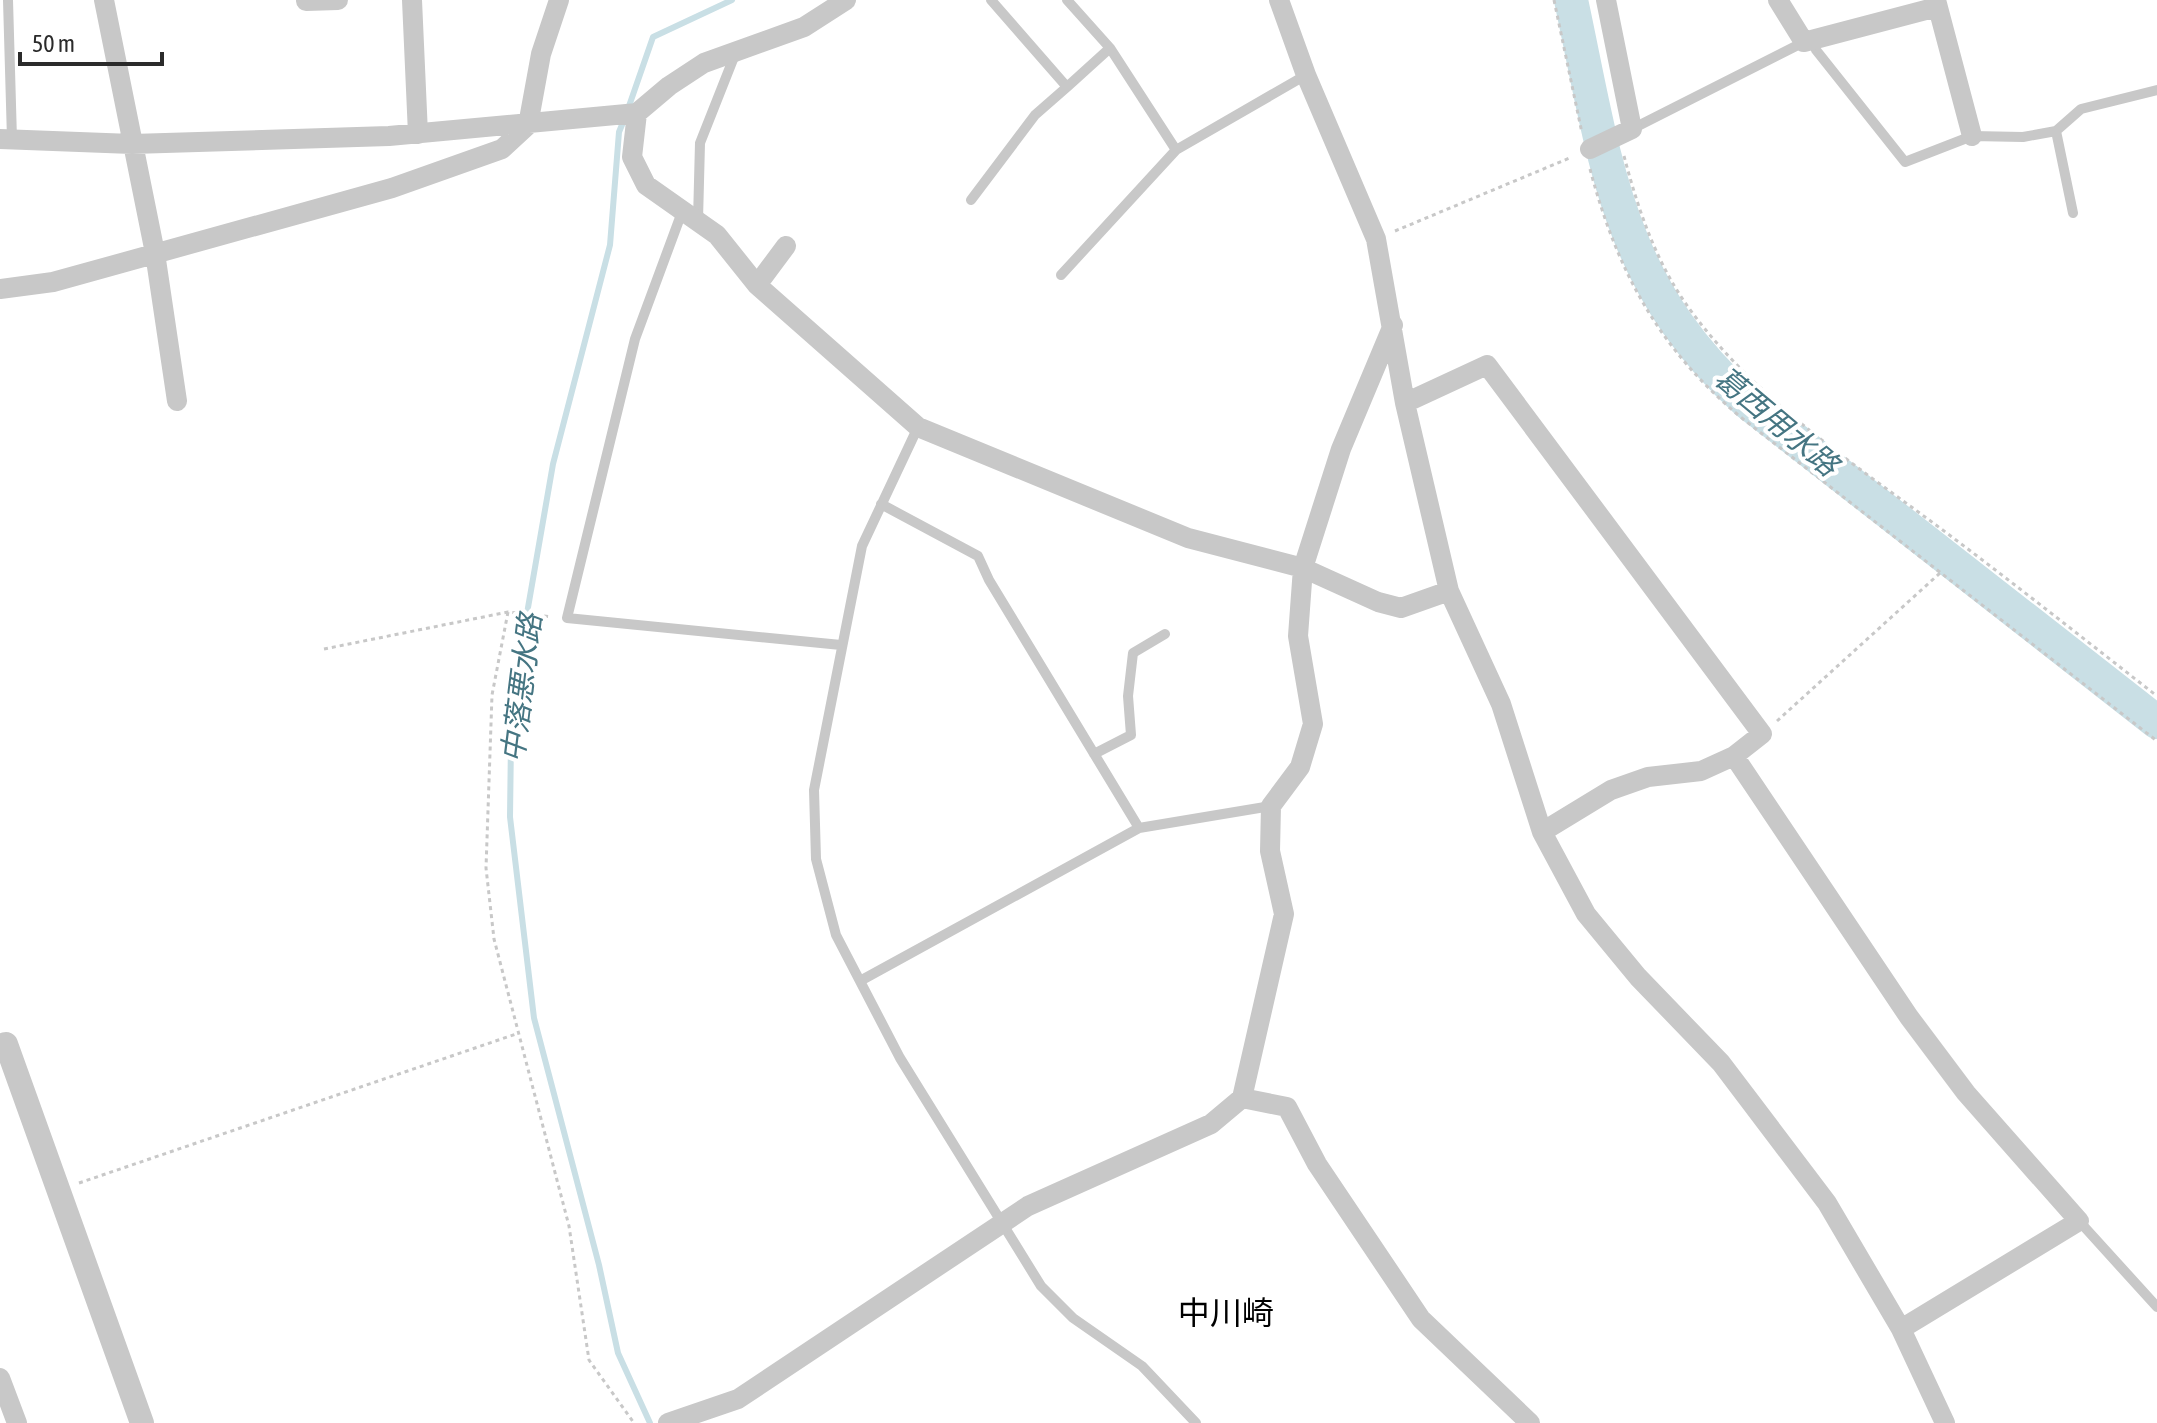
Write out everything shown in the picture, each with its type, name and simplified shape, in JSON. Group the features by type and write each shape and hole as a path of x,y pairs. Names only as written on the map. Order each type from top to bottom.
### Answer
{"street":[{"path":"104,0 155,253 177,401"},
{"path":"306,1 338,0"},
{"path":"412,0 418,134"},
{"path":"0,289 53,282 392,188 502,149 528,125 541,54 559,0"},
{"path":"6,139 132,144 418,134 636,113 704,63 804,27 846,0"},
{"path":"1279,0 1306,75 1376,239 1405,403 1449,591 1501,704 1542,832 1586,914 1638,977 1721,1063 1799,1162 1827,1203 1901,1329 1945,1423"},
{"path":"1587,149 1617,144 1632,129 1606,0"},
{"path":"1778,0 1808,41 1936,4 1972,136"},
{"path":"636,113 632,157 646,185 717,235 757,285 918,427 1188,538 1303,568 1378,602 1401,608 1449,591"},
{"path":"757,285 786,246"},
{"path":"668,1423 738,1399 1028,1206 1211,1124 1242,1098 1284,914 1270,851 1271,806 1300,767 1313,724 1298,636 1303,568 1341,449 1393,325"},
{"path":"1405,403 1487,365 1762,734 1734,756 1701,771 1648,777 1611,790 1542,832"},
{"path":"1734,756 1909,1017 1966,1093 2079,1221 1901,1329"},
{"path":"0,1046 6,1044 142,1423"},
{"path":"1242,1098 1287,1107 1317,1164 1421,1319 1530,1423"},
{"path":"0,1378 17,1423"}],"lane":[{"path":"6,139 8,0"},
{"path":"991,0 1067,87"},
{"path":"1067,0 1110,48 1176,150"},
{"path":"1632,129 1808,41 1905,162 1972,136 2023,137 2056,131 2081,109 2157,90"},
{"path":"971,200 1035,115 1110,48"},
{"path":"736,52 700,143 690,217 635,339 567,618 841,645"},
{"path":"1061,275 1176,150 1306,75"},
{"path":"2056,131 2073,213"},
{"path":"918,427 862,546 814,790 816,859 836,935 900,1058 1001,1223 1057,1306 1142,1366 1196,1423"},
{"path":"881,504 978,556 989,580 1139,828"},
{"path":"1094,754 1131,735 1128,696 1133,653 1165,634"},
{"path":"860,981 1139,828 1271,806"},
{"path":"2079,1221 2157,1307"}],"path":[{"path":"1554,0 1587,149 1613,247 1644,308 1666,340 1706,386 1743,419 2157,741"},
{"path":"1617,144 1636,200 1670,279 1694,315 1740,367 1854,464 2157,696"},
{"path":"1376,239 1587,149"},
{"path":"1762,734 1940,572"},
{"path":"508,612 492,695 486,868 494,939 569,1226 589,1360 634,1423"},
{"path":"324,649 508,612 567,618"},
{"path":"60,1190 519,1033"}],"waterway":[{"name":"中落悪水路","path":"628,109 653,37 732,0"},
{"name":"葛西用水路","path":"1571,0 1595,115 1623,218 1643,265 1669,312 1703,357 1747,402 2157,722"},
{"name":"中落悪水路","path":"624,120 619,132 610,245 553,464 518,665 511,740 510,817 534,1018 599,1265 618,1353 650,1423"}],"district":[{"name":"中川崎","path":"1226,1312"}]}
